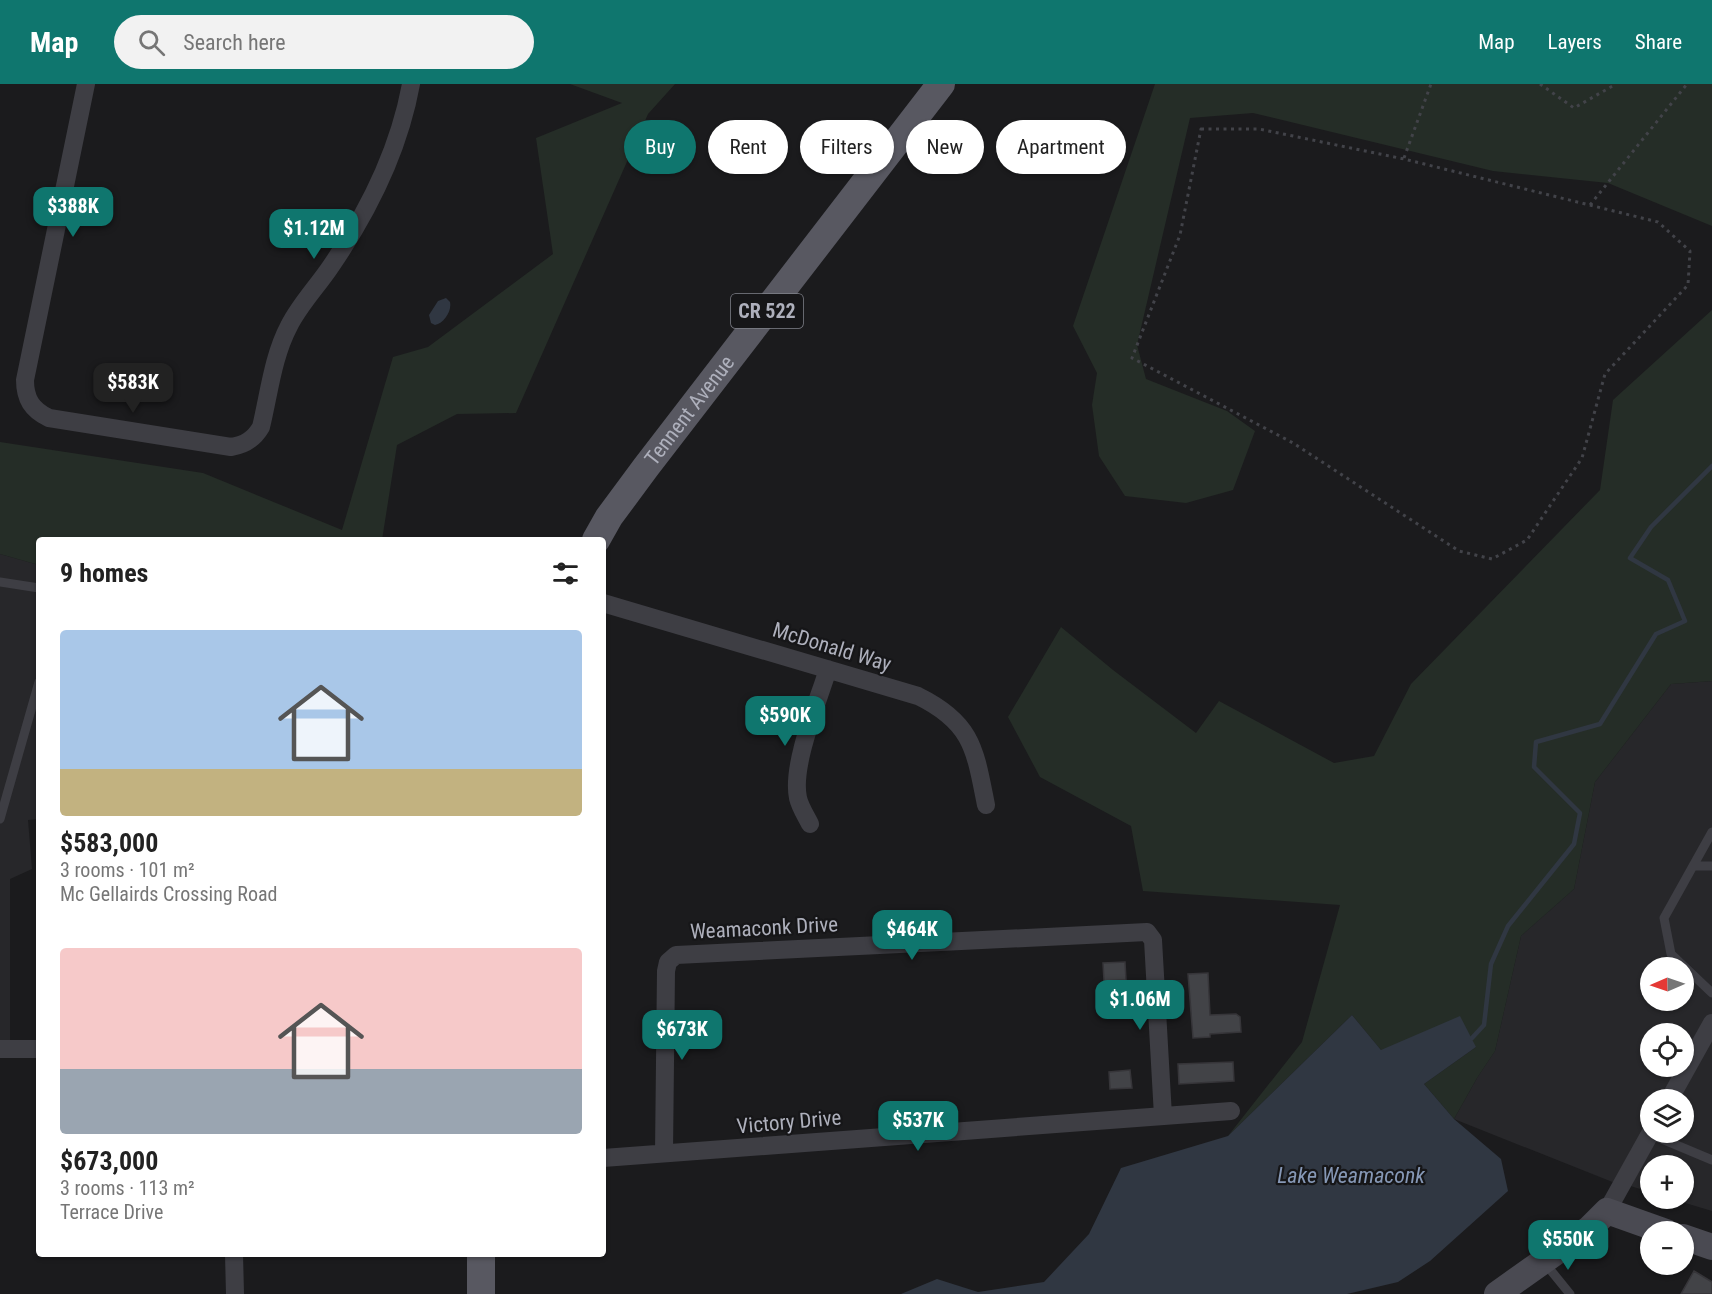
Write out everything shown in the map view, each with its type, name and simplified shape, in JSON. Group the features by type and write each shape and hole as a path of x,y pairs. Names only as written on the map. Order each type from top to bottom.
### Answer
{"main road":[{"name":"Tennent Avenue","path":"598,537 609,517 939,85"},
{"path":"481,1257 481,1294"}],"street":[{"path":"86,84 25,380 26,396 31,406 49,418 231,447 241,446 252,439 261,427 284,336 300,308 330,269 355,230 373,196 402,121 411,84"},
{"name":"McDonald Way","path":"606,604 918,696 948,714 963,730 976,757 986,805"},
{"path":"810,824 798,798 797,779 800,759 828,669"},
{"name":"Weamaconk Drive","path":"664,1153 666,971 668,962 676,955 1147,932 1153,940 1163,1116"},
{"path":"1675,1089 1712,1023"},
{"path":"0,1049 36,1050"},
{"name":"Victory Drive","path":"606,1158 1231,1111"},
{"path":"1497,1294 1590,1228 1607,1211 1644,1143"},
{"path":"1607,1211 1640,1223"},
{"path":"1694,1241 1712,1247"},
{"path":"234,1257 235,1294"}],"lane":[{"path":"0,582 36,588"},
{"path":"0,819 36,693"},
{"path":"1712,831 1664,918 1671,954 1712,993"},
{"path":"1693,866 1712,866"},
{"path":"1673,1143 1712,1160"},
{"path":"1544,1262 1570,1294"}],"path":[{"path":"1404,159 1431,84"},
{"path":"1540,84 1574,108 1616,84"},
{"path":"1590,205 1688,84"},
{"path":"1201,129 1259,129 1404,159 1658,222 1690,251 1688,285 1605,374 1582,458 1527,540 1492,559 1459,551 1293,443 1132,358 1180,235 1201,129"}],"shaded area":[{"path":"570,84 675,84 645,120 624,120 624,168 516,413 457,414 397,445 382,537 36,537 36,564 0,554 0,442 203,473 342,530 393,357 428,347 553,254 536,138 622,103"},
{"path":"1155,84 1712,84 1712,226 1608,183 1493,171 1253,113 1190,118 1137,345 1146,379 1227,411 1255,431 1233,490 1186,503 1125,496 1099,456 1092,405 1097,373 1073,326"},
{"path":"1712,310 1712,681 1671,684 1595,782 1574,889 1521,936 1495,1051 1454,1119 1424,1084 1476,1047 1381,1050 1352,1015 1228,1136 1302,1042 1340,905 1143,891 1131,826 1040,777 1008,717 1061,627 1196,733 1219,701 1334,763 1374,756 1411,684 1600,490 1613,400"},
{"path":"0,554 36,564 36,819 28,820 32,869 10,879 10,1048 0,1047"},
{"path":"1712,681 1712,1211 1694,1206 1694,1155 1640,1155 1640,1189 1620,1185 1454,1119 1495,1051 1521,936 1574,889 1595,782 1671,684"}],"water":[{"path":"446,298 450,302 447,316 438,324 431,323 429,315 438,301"},
{"name":"Lake Weamaconk","path":"1352,1015 1381,1050 1460,1016 1476,1047 1424,1084 1454,1119 1501,1159 1508,1191 1430,1261 1398,1282 1347,1294 901,1294 937,1279 978,1292 1044,1282 1089,1234 1121,1168 1228,1136"}],"building":[{"path":"1125,962 1126,980 1104,981 1103,963"},
{"path":"1208,973 1210,1015 1236,1014 1240,1017 1241,1032 1210,1034 1210,1037 1193,1038 1188,974"},
{"path":"1233,1062 1234,1081 1179,1084 1178,1064"},
{"path":"1130,1070 1132,1088 1110,1089 1109,1072"},
{"path":"1694,1271 1712,1282 1712,1294 1681,1294 1692,1275 1694,1275"}],"waterway":[{"path":"1472,1038 1484,1025 1491,964 1508,926 1574,844 1580,813 1534,767 1536,742 1600,724 1656,634 1685,621 1668,580 1630,558 1651,527 1712,466"}]}
